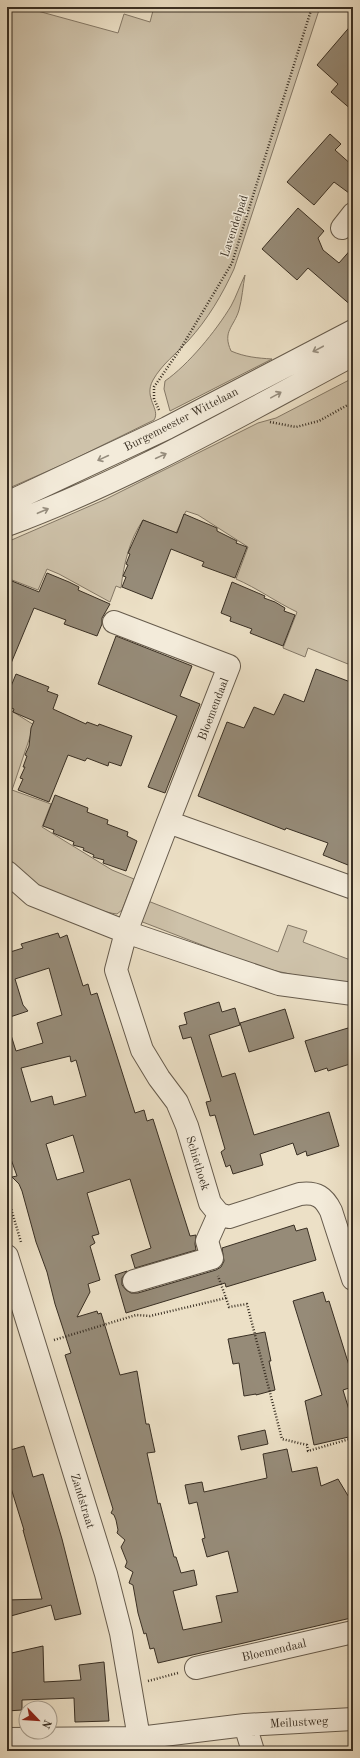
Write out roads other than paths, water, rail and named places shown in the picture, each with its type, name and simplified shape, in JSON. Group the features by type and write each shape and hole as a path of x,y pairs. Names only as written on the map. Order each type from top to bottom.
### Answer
{"street":[{"name":"Burgemeester Wittelaan","path":"7,503 167,428 353,331"},
{"name":"Burgemeester Wittelaan","path":"7,525 42,512 178,448 353,355"},
{"name":"Bloemendaal","path":"114,622 229,666 126,932"},
{"path":"168,822 353,888"},
{"path":"7,872 33,895 126,932 279,984 353,994"},
{"name":"Schiethoek","path":"126,932 116,970 142,1050 176,1102 187,1126 210,1203 219,1214"},
{"path":"134,1281 212,1258 207,1241 219,1214 229,1216 300,1194 310,1193 326,1201 331,1211 353,1279"},
{"name":"Zandstraat","path":"7,1256 106,1574 121,1633 139,1744"},
{"name":"Bloemendaal","path":"196,1668 353,1632"},
{"name":"Meilustweg","path":"7,1739 139,1744 245,1725 353,1719"},
{"path":"245,1725 253,1751"}]}
